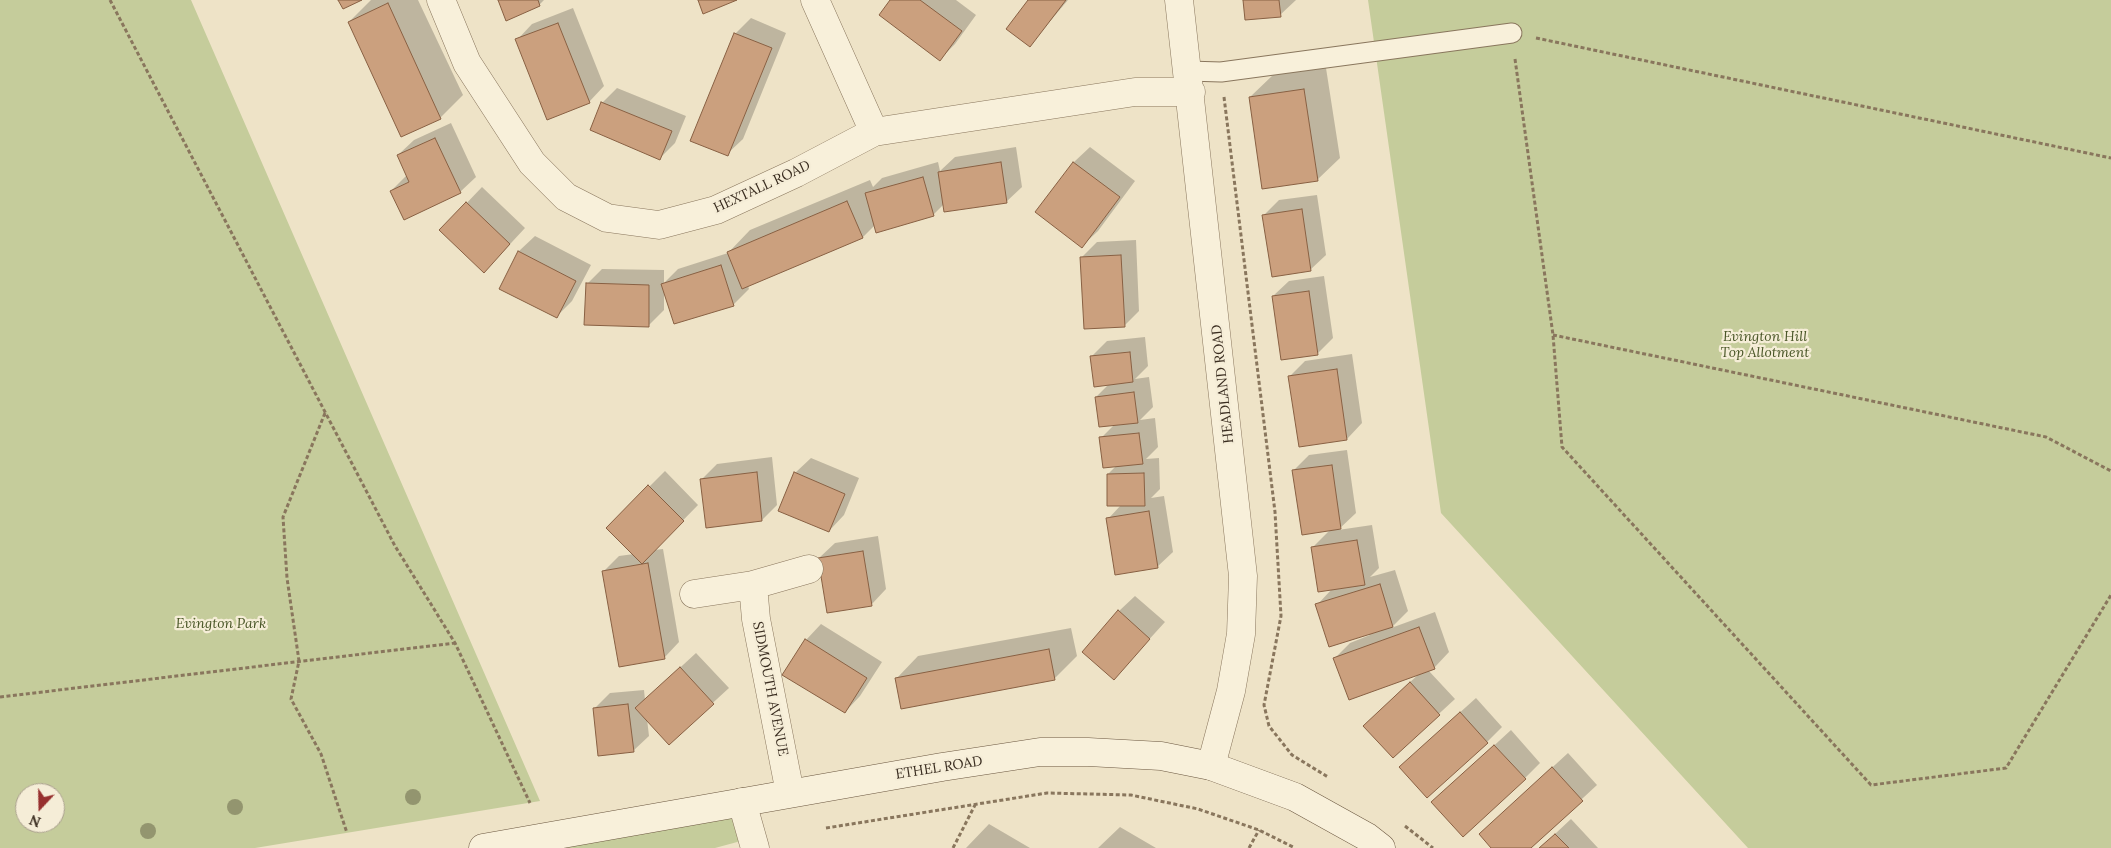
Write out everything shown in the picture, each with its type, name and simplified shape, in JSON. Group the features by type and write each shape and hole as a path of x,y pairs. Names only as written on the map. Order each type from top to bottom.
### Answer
{"street":[{"name":"HEXTALL ROAD","path":"441,0 468,63 532,163 566,197 607,218 659,225 716,210 796,173 874,132 1135,92 1189,81"},
{"path":"815,0 874,132"},
{"name":"HEADLAND ROAD","path":"1180,0 1243,576 1241,634 1231,691 1212,766"},
{"path":"694,594 753,585 809,569"},
{"name":"SIDMOUTH AVENUE","path":"753,585 756,619 790,793"},
{"name":"ETHEL ROAD","path":"483,848 790,793 1040,752 1088,752 1160,756 1212,766 1295,797 1367,837 1381,848"},
{"path":"742,802 755,848"}],"lane":[{"path":"1189,81 1221,72 1512,33"}],"path":[{"path":"110,0 395,546 455,642 530,803"},
{"path":"2111,158 1512,33 1553,335 1562,447 1870,785 2006,768 2111,595"},
{"path":"1221,72 1275,512 1281,616 1264,704 1269,726 1292,755 1330,779"},
{"path":"1553,335 2046,437 2111,471"},
{"path":"325,412 283,517 287,578 298,661 292,699 321,754 347,833"},
{"path":"0,697 455,642"},
{"path":"826,828 1047,793 1131,795 1198,809 1259,830 1296,848"},
{"path":"953,848 975,804"},
{"path":"1400,823 1433,848"},
{"path":"1249,848 1259,830"}],"green space":[{"name":"Evington Park","path":"0,0 191,0 540,801 255,848 0,848"},
{"name":"Evington Hill Top Allotment","path":"1368,0 2111,0 2111,848 1748,848 1441,513"},
{"path":"742,802 752,838 715,848 485,848"}],"building":[{"path":"338,0 362,0 343,9"},
{"path":"498,0 538,0 540,6 506,21"},
{"path":"698,0 737,0 703,14"},
{"path":"890,0 920,0 962,31 940,61 879,15"},
{"path":"1028,0 1066,0 1030,47 1006,29"},
{"path":"1243,0 1279,0 1281,17 1245,20"},
{"path":"388,3 441,119 401,137 348,22"},
{"path":"558,23 590,103 547,120 515,39"},
{"path":"734,33 772,48 728,156 690,141"},
{"path":"1304,89 1318,181 1262,189 1249,97"},
{"path":"601,102 672,131 660,160 590,130"},
{"path":"435,138 461,193 404,220 390,191 409,182 397,155"},
{"path":"1001,162 1007,203 944,212 938,172"},
{"path":"1073,162 1120,197 1082,248 1035,212"},
{"path":"923,177 934,216 876,233 865,193"},
{"path":"847,201 863,238 742,289 727,252"},
{"path":"466,202 510,244 484,273 439,230"},
{"path":"1302,209 1311,271 1272,277 1262,215"},
{"path":"518,251 576,281 557,318 499,289"},
{"path":"1121,255 1125,327 1084,329 1080,257"},
{"path":"721,265 734,306 674,324 661,284"},
{"path":"586,283 649,285 649,327 584,325"},
{"path":"1309,291 1318,355 1281,360 1272,296"},
{"path":"1130,352 1133,382 1094,387 1090,356"},
{"path":"1337,369 1347,440 1299,447 1288,376"},
{"path":"1134,392 1138,423 1099,427 1095,397"},
{"path":"1139,433 1143,464 1103,468 1099,437"},
{"path":"1332,465 1341,529 1302,535 1292,470"},
{"path":"757,472 762,521 706,528 700,479"},
{"path":"794,472 845,494 829,532 778,511"},
{"path":"1144,473 1145,506 1107,506 1107,474"},
{"path":"648,485 684,521 642,564 606,528"},
{"path":"1149,511 1158,568 1115,575 1106,518"},
{"path":"1357,540 1365,585 1318,592 1311,547"},
{"path":"863,551 872,606 827,613 818,558"},
{"path":"648,563 665,659 619,667 602,571"},
{"path":"1380,584 1393,627 1329,647 1315,604"},
{"path":"1118,610 1150,639 1114,680 1082,652"},
{"path":"1419,627 1435,669 1349,700 1333,658"},
{"path":"805,639 867,678 845,713 782,675"},
{"path":"1049,649 1055,680 901,709 895,678"},
{"path":"680,667 714,704 669,745 635,708"},
{"path":"1410,682 1440,715 1393,758 1363,726"},
{"path":"628,704 634,752 598,756 593,708"},
{"path":"1460,712 1488,743 1427,798 1399,767"},
{"path":"1494,745 1526,779 1463,837 1431,802"},
{"path":"1552,767 1583,801 1531,848 1491,848 1479,834"},
{"path":"1555,834 1569,848 1539,848"}]}
